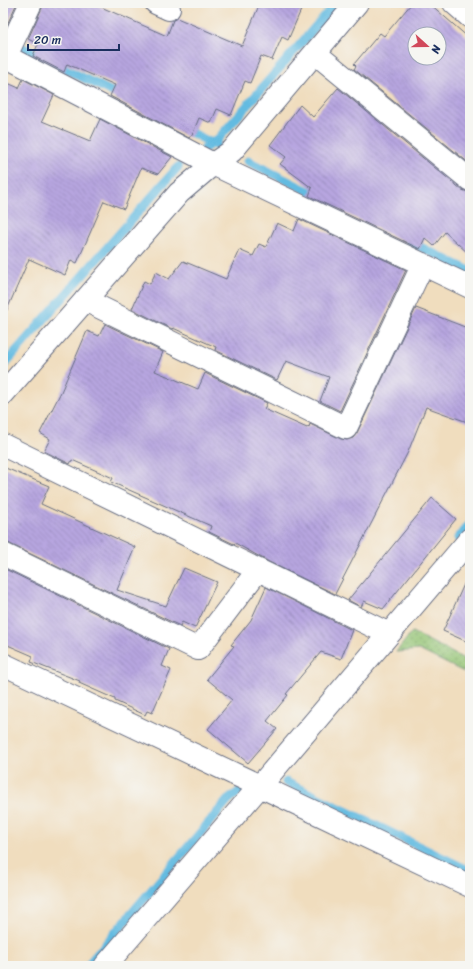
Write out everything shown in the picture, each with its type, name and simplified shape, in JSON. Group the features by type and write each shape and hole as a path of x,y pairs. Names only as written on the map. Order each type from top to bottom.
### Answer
{"street":[{"path":"31,3 9,49 213,164 470,287"},
{"path":"3,394 179,193 213,164 232,151 357,3"},
{"path":"454,3 470,17"},
{"path":"315,53 470,180"},
{"path":"85,300 346,428 423,264"},
{"path":"3,445 383,631"},
{"path":"104,966 260,786 383,631 470,539"},
{"path":"3,554 198,649 258,570"},
{"path":"3,664 470,886"}],"green space":[{"path":"412,632 470,662 470,675 419,650 396,652"}],"building":[{"path":"3,3 17,3 5,29 3,28"},
{"path":"43,3 92,3 167,36 173,20 177,18 242,46 260,3 304,3 288,40 282,37 272,60 261,56 250,83 245,81 231,115 217,109 211,123 199,118 193,133 189,138 110,96 115,85 67,64 64,72 33,56 38,44 28,39"},
{"path":"412,3 429,3 470,39 470,164 354,69 356,66 354,64 380,33 384,36"},
{"path":"23,79 54,95 42,121 90,141 100,119 172,157 158,174 141,168 124,209 104,201 77,263 71,260 65,275 29,259 3,319 3,81 19,88"},
{"path":"338,88 462,190 470,192 470,255 445,232 434,246 425,238 420,249 309,196 312,188 280,164 286,157 270,145 300,105 313,117"},
{"path":"299,219 406,270 340,411 320,401 329,377 286,361 277,380 215,350 216,347 173,328 172,329 132,309 144,281 150,284 156,272 169,279 183,261 226,279 239,250 253,256 259,244 266,247 277,223 294,231"},
{"path":"416,308 470,329 470,423 426,407 408,452 335,594 269,562 235,543 234,544 209,532 211,526 111,482 113,478 72,460 70,464 44,451 50,439 40,433 61,392 87,331 99,336 105,324 163,352 155,371 198,389 205,373 267,403 264,409 307,428 310,424 341,439 347,440 353,438 357,433"},
{"path":"3,467 49,486 41,504 135,547 117,590 166,606 184,568 217,582 195,628 182,622 180,626 8,543 3,542"},
{"path":"432,498 456,519 383,609 364,601 361,607 348,600"},
{"path":"3,568 169,649 162,666 171,670 152,713 147,711 145,715 115,701 115,699 79,683 80,681 31,662 33,656 3,643"},
{"path":"470,571 470,643 443,631"},
{"path":"266,587 352,630 341,659 321,652 286,694 288,695 267,721 277,729 248,763 208,729 232,700 207,679 234,646 231,645 251,620"}],"waterway":[{"path":"205,148 218,139 336,3"},
{"path":"11,42 122,97"},
{"path":"183,128 217,146"},
{"path":"248,161 320,197"},
{"path":"3,366 178,167"},
{"path":"410,242 470,271"},
{"path":"458,538 470,524"},
{"path":"286,782 470,871"},
{"path":"87,966 228,800 240,791"}]}
